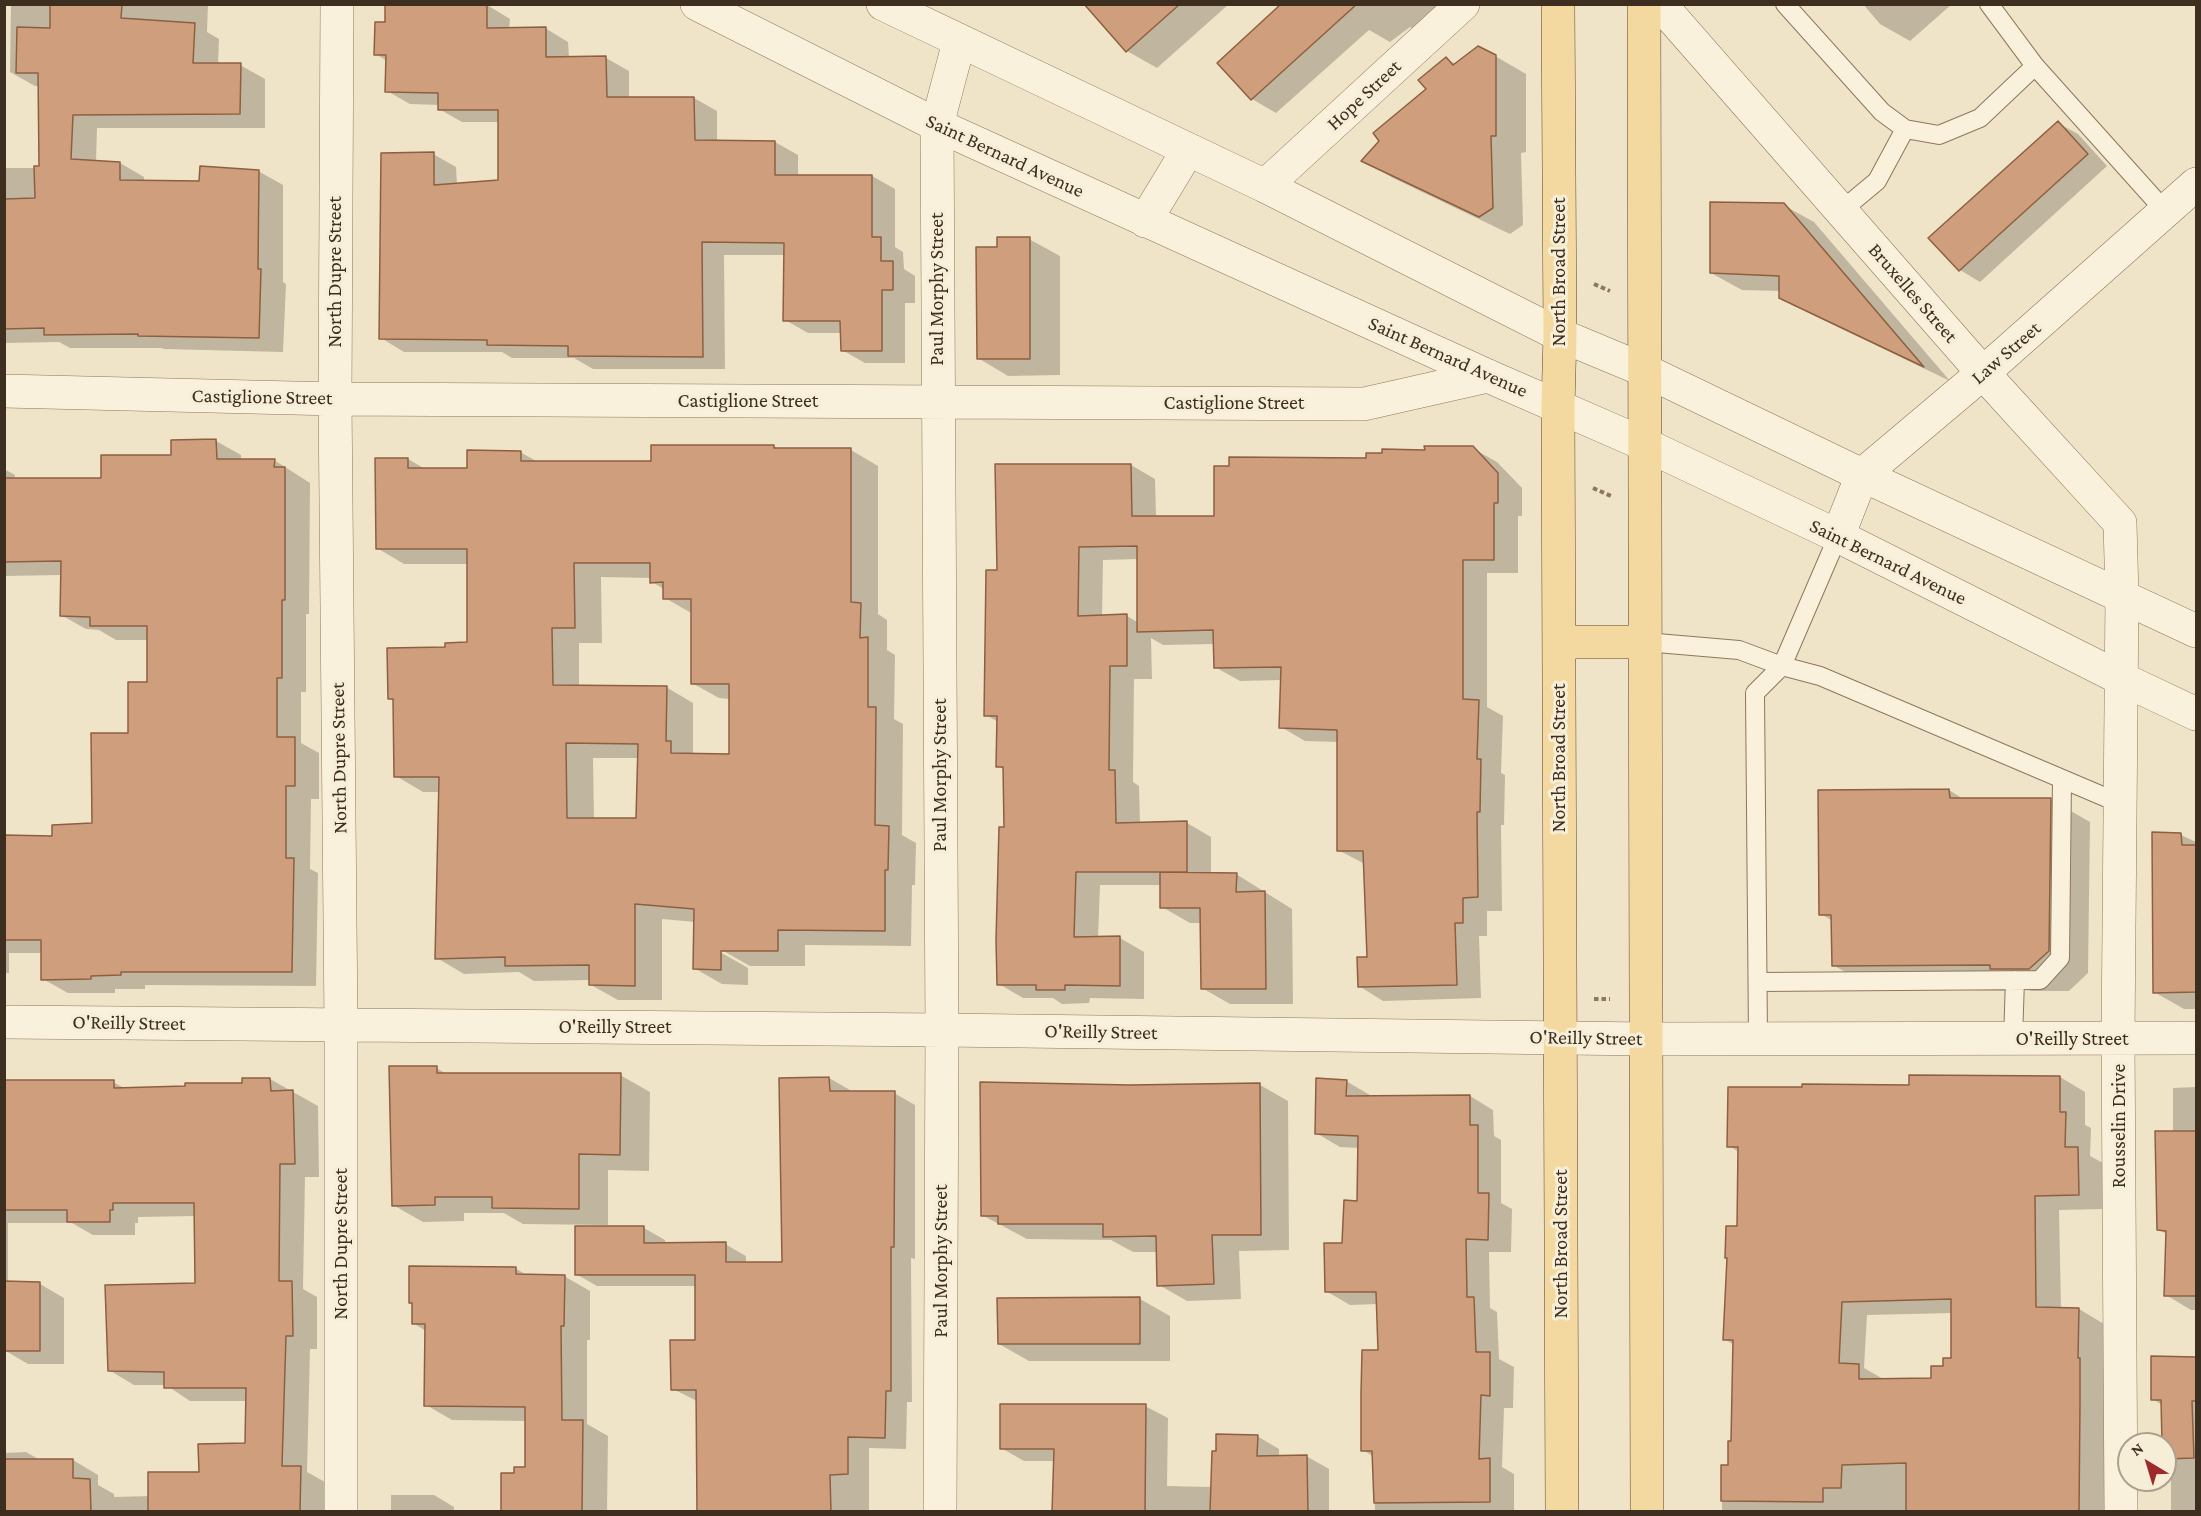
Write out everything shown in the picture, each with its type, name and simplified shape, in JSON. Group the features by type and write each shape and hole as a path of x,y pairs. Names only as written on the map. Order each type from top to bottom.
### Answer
{"main road":[{"name":"North Broad Street","path":"1558,4 1562,1512"},
{"path":"1644,4 1647,1512"},
{"path":"1559,642 1645,642"}],"street":[{"name":"North Dupre Street","path":"337,4 335,399 341,1025 341,1512"},
{"name":"Saint Bernard Avenue","path":"697,4 937,125 1488,376 1644,444 1838,536 2196,714"},
{"path":"883,4 958,42 1265,186 1560,335 1644,370 2196,631"},
{"name":"Hope Street","path":"1265,186 1463,4"},
{"name":"Bruxelles Street","path":"1660,4 1983,373 2120,523 2122,596"},
{"name":"Paul Morphy Street","path":"940,1512 942,1030 937,125 958,42"},
{"path":"1145,221 1188,150"},
{"name":"Law Street","path":"1838,536 1862,475 1983,373 2196,183"},
{"name":"Castiglione Street","path":"4,391 335,399 1364,404 1488,376"},
{"name":"Rousselin Drive","path":"2121,1512 2118,1038 2122,596"},
{"name":"O'Reilly Street","path":"4,1022 1646,1039 2196,1038"}],"lane":[{"path":"1785,4 1882,112 1905,129 1939,135 1980,118 2035,66"},
{"path":"1989,4 2035,66 2165,211"},
{"path":"1842,211 1877,182 1905,129"},
{"path":"1758,1038 1755,693 1782,666 1838,536"},
{"path":"1645,642 1739,650 1782,666 1820,676 2119,803"},
{"path":"1758,982 2040,980 2060,958 2062,779"},
{"path":"2013,1039 2014,980"}],"building":[{"path":"385,4 487,4 487,28 546,27 546,57 606,56 607,97 694,97 695,140 775,141 775,175 872,175 872,237 881,237 881,261 893,261 893,290 882,290 882,351 841,351 840,321 783,321 784,243 702,242 703,357 568,356 568,346 487,345 487,340 379,339 381,153 434,152 434,185 498,180 498,110 438,110 438,93 385,92 386,55 374,55 375,22 385,22"},
{"path":"1084,4 1180,4 1126,52"},
{"path":"1281,4 1357,4 1251,100 1217,63"},
{"path":"50,5 122,5 121,18 195,23 193,63 241,63 240,114 73,115 71,159 120,162 120,180 199,181 200,166 259,170 258,269 261,269 259,338 138,336 138,334 44,335 44,328 4,329 4,199 35,198 34,166 39,166 38,73 16,73 17,27 50,28"},
{"path":"1478,46 1496,55 1496,136 1491,136 1493,208 1479,217 1361,161 1379,141 1373,133 1426,89 1418,80 1446,57 1453,65"},
{"path":"2058,121 2088,154 1959,271 1928,238"},
{"path":"1710,202 1784,203 1924,367 1779,298 1779,276 1710,273"},
{"path":"997,237 1030,237 1030,359 977,359 976,247 997,247"},
{"path":"216,439 217,459 275,459 274,467 285,467 285,600 282,600 282,678 277,678 277,737 295,737 295,786 286,786 286,858 294,858 292,972 121,972 121,975 91,976 91,979 41,980 41,940 4,940 4,835 52,836 52,825 92,823 91,733 128,733 128,682 147,682 147,626 90,626 90,617 60,616 61,561 4,562 4,478 101,478 101,455 171,455 171,440"},
{"path":"651,445 774,445 774,448 851,448 851,602 861,603 860,638 868,637 868,707 876,707 875,825 889,826 888,870 885,870 885,931 778,930 778,951 721,951 721,970 693,969 694,909 635,904 635,986 589,985 589,965 505,966 505,957 435,959 439,777 394,777 393,699 388,699 387,648 445,647 445,643 467,642 467,549 376,549 375,458 408,458 408,468 467,468 467,450 521,451 521,461 651,461","holes":["574,563 650,563 650,583 663,582 663,599 691,599 691,684 729,684 729,754 671,753 671,741 666,741 667,686 553,685 552,628 575,628","566,743 638,744 636,818 567,818"]},
{"path":"1424,446 1473,446 1498,473 1498,503 1494,503 1494,560 1463,560 1463,699 1479,700 1477,759 1481,759 1480,812 1477,812 1478,897 1463,898 1463,923 1455,923 1457,985 1358,987 1357,957 1367,957 1363,851 1337,851 1337,730 1279,728 1281,667 1214,668 1213,630 1137,632 1137,546 1079,547 1078,616 1127,614 1127,666 1110,666 1109,770 1115,770 1116,823 1187,821 1187,872 1076,872 1074,937 1120,936 1120,986 1065,985 1065,990 1036,990 1036,985 997,985 999,827 1004,827 1003,767 996,767 997,716 984,716 986,570 997,570 995,464 1131,464 1132,516 1214,516 1214,466 1229,466 1229,457 1366,458 1366,453 1382,453 1382,449 1425,450"},
{"path":"1949,789 1950,798 2051,798 2049,951 2029,969 1990,969 1990,965 1832,966 1831,915 1819,915 1818,790"},
{"path":"2152,832 2181,833 2182,845 2196,845 2196,992 2153,993"},
{"path":"1160,872 1237,873 1236,892 1265,891 1266,989 1201,989 1200,908 1160,908"},
{"path":"389,1066 437,1066 437,1073 621,1073 620,1155 579,1154 579,1209 492,1208 492,1197 435,1197 435,1205 392,1206"},
{"path":"1909,1075 2060,1076 2060,1112 2066,1112 2065,1147 2078,1147 2079,1195 2035,1196 2036,1307 2079,1308 2079,1512 1906,1512 1906,1463 1842,1465 1841,1488 1823,1488 1823,1502 1721,1501 1721,1465 1728,1465 1728,1441 1731,1441 1733,1340 1723,1340 1727,1258 1725,1258 1726,1226 1737,1226 1738,1147 1727,1147 1728,1087 1802,1087 1802,1084 1909,1085","holes":["1951,1299 1951,1358 1943,1358 1943,1366 1931,1366 1931,1378 1859,1379 1859,1364 1839,1363 1842,1302"]},
{"path":"829,1077 830,1091 895,1091 894,1247 891,1247 891,1391 886,1391 885,1438 848,1437 848,1474 830,1475 831,1512 697,1512 696,1390 671,1390 670,1340 695,1340 695,1275 575,1275 575,1226 644,1226 644,1243 726,1242 726,1262 782,1262 779,1078"},
{"path":"242,1078 270,1078 271,1091 293,1090 295,1164 280,1164 279,1281 292,1281 293,1336 286,1336 282,1466 301,1466 300,1512 148,1512 148,1472 199,1472 198,1444 245,1443 246,1388 164,1388 164,1372 108,1371 105,1285 195,1283 194,1203 113,1203 113,1210 110,1210 110,1222 67,1222 67,1210 4,1210 4,1080 114,1080 114,1088 185,1086 185,1083 242,1083"},
{"path":"1316,1078 1347,1080 1346,1096 1470,1095 1470,1125 1478,1125 1478,1193 1489,1193 1488,1240 1466,1239 1467,1297 1474,1297 1476,1352 1490,1352 1490,1396 1481,1395 1479,1459 1490,1458 1490,1502 1374,1503 1372,1451 1361,1451 1361,1393 1362,1350 1378,1350 1376,1292 1325,1292 1324,1243 1342,1243 1344,1200 1357,1201 1358,1136 1315,1134"},
{"path":"980,1082 1130,1085 1260,1083 1261,1235 1212,1235 1214,1284 1157,1286 1156,1236 1103,1237 1103,1224 998,1224 998,1216 981,1216"},
{"path":"2155,1131 2196,1131 2196,1296 2164,1296 2166,1231 2157,1230"},
{"path":"409,1266 516,1267 516,1274 565,1275 564,1326 561,1326 562,1420 583,1420 582,1512 501,1512 501,1473 514,1473 514,1467 525,1467 525,1407 424,1406 425,1324 412,1324 412,1303 409,1303"},
{"path":"4,1281 40,1282 40,1351 4,1351"},
{"path":"1140,1297 1140,1344 998,1344 997,1298"},
{"path":"2151,1356 2196,1357 2196,1401 2192,1401 2194,1458 2177,1459 2177,1432 2162,1432 2161,1400 2151,1400"},
{"path":"1000,1404 1146,1404 1145,1512 1052,1512 1054,1449 1000,1449"},
{"path":"1216,1434 1258,1435 1257,1456 1307,1455 1308,1512 1210,1512 1212,1451 1216,1451"},
{"path":"4,1459 73,1459 73,1478 90,1479 91,1512 4,1512"}]}
